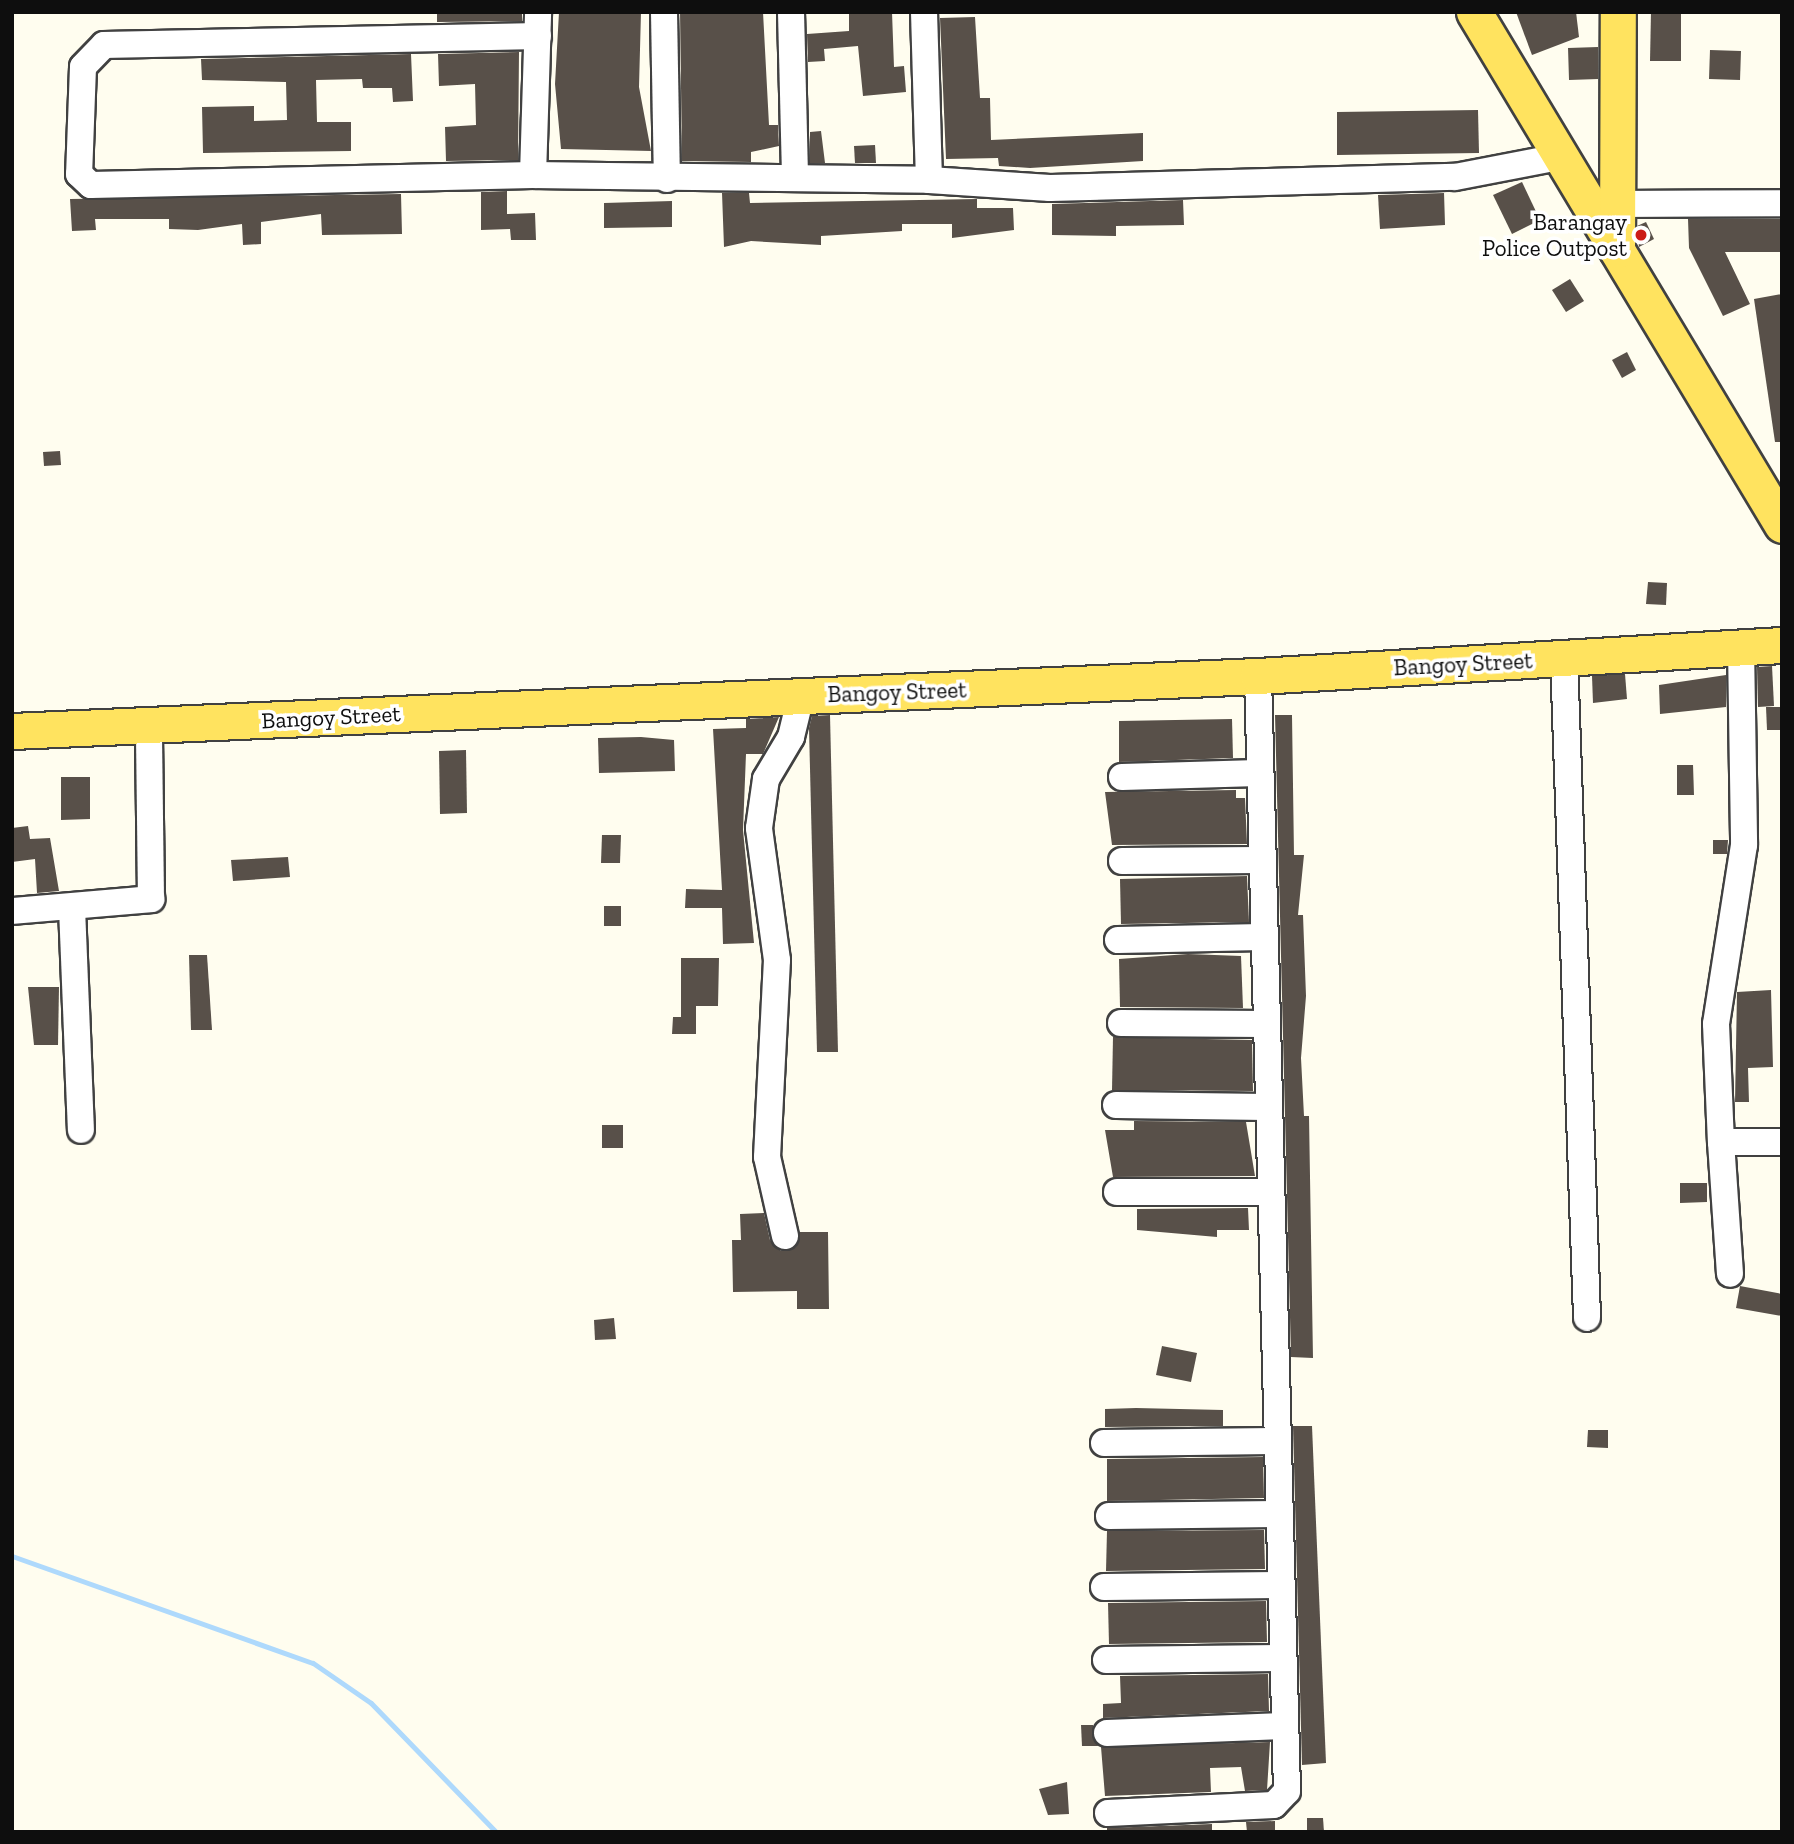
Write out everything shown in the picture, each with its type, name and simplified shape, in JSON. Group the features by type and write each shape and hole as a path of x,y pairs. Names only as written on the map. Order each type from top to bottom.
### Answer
{"main road":[{"path":"1474,12 1782,525"},
{"path":"1617,250 1618,12"},
{"name":"Bangoy Street","path":"12,731 1258,676 1782,645"}],"street":[{"path":"664,12 667,180"},
{"path":"791,12 795,176"},
{"path":"924,12 929,180"},
{"path":"533,174 538,24 429,24 104,45 83,67 81,179 90,185 533,174 667,180 795,176 929,180 1051,188 1405,180 1559,157"},
{"path":"1617,204 1782,203"},
{"path":"1730,1274 1716,1024 1743,856 1741,647"},
{"path":"1564,658 1587,1318"},
{"path":"1108,1813 1274,1805 1287,1791 1279,1658 1258,676"},
{"path":"785,1236 767,1157 777,960 759,828 766,779 791,737 802,696"},
{"path":"12,911 72,908 151,899 149,725"},
{"path":"1122,777 1258,773"},
{"path":"1122,861 1260,860"},
{"path":"72,908 81,1130"},
{"path":"1118,940 1262,937"},
{"path":"1121,1023 1264,1024"},
{"path":"1116,1105 1266,1107"},
{"path":"1721,1142 1782,1142"},
{"path":"1117,1192 1268,1192"},
{"path":"1104,1443 1274,1441"},
{"path":"1109,1516 1276,1514"},
{"path":"1104,1587 1278,1586"},
{"path":"1106,1660 1279,1658"},
{"path":"1107,1733 1283,1726"}],"building":[{"path":"437,12 522,12 522,21 437,22"},
{"path":"559,12 641,12 639,87 651,151 561,149 555,84"},
{"path":"680,12 763,12 769,125 778,125 779,146 751,152 751,162 682,161"},
{"path":"849,12 892,12 894,67 904,66 906,92 863,96 858,46 824,49 825,61 808,62 807,34 849,31"},
{"path":"1516,12 1576,12 1579,37 1532,55"},
{"path":"1651,12 1681,12 1681,61 1650,61"},
{"path":"975,17 980,98 990,98 991,140 1143,133 1143,161 1030,168 999,166 998,158 946,159 940,18"},
{"path":"1598,47 1598,79 1569,80 1568,48"},
{"path":"1710,50 1741,51 1740,80 1709,79"},
{"path":"519,52 518,160 446,161 445,127 476,125 475,84 439,86 438,54"},
{"path":"411,54 413,101 393,102 392,88 363,88 362,79 316,80 317,122 351,122 351,151 203,153 202,107 254,106 254,121 287,120 286,82 202,80 201,59"},
{"path":"1478,110 1479,153 1337,155 1337,112"},
{"path":"821,131 825,163 810,163 810,132"},
{"path":"875,145 876,163 855,163 854,146"},
{"path":"1522,182 1540,220 1512,234 1493,195"},
{"path":"507,191 507,214 535,213 536,240 511,240 510,229 481,230 481,192"},
{"path":"722,193 749,193 750,203 977,199 977,208 1013,208 1014,230 952,238 952,224 902,224 902,231 821,236 821,245 751,241 724,247"},
{"path":"1444,193 1445,225 1380,229 1378,195"},
{"path":"401,194 402,234 322,235 321,214 261,222 261,244 243,245 242,224 198,230 169,229 169,219 95,219 96,230 72,231 70,199"},
{"path":"1183,200 1184,225 1116,226 1116,236 1052,235 1052,204"},
{"path":"672,201 672,227 604,228 604,203"},
{"path":"1688,219 1782,219 1782,252 1725,252 1750,304 1723,316 1689,248"},
{"name":"Barangay Police Outpost","path":"1646,222 1654,239 1639,247 1637,226"},
{"path":"1570,279 1584,301 1566,312 1552,290"},
{"path":"1782,294 1782,442 1775,442 1754,299"},
{"path":"1627,352 1636,370 1622,378 1612,360"},
{"path":"60,451 61,465 44,466 43,452"},
{"path":"1648,582 1667,583 1666,605 1646,604"},
{"path":"1772,666 1774,706 1758,707 1757,667"},
{"path":"1625,674 1627,699 1593,703 1592,676"},
{"path":"1726,675 1726,707 1660,714 1659,685"},
{"path":"1766,707 1782,707 1782,730 1767,730"},
{"path":"830,715 838,1052 817,1052 809,728 812,716"},
{"path":"1275,715 1292,715 1294,855 1304,855 1298,915 1303,915 1306,996 1301,1058 1304,1116 1309,1116 1313,1358 1291,1357"},
{"path":"779,717 763,754 746,754 743,830 754,943 723,944 722,908 685,908 686,889 722,890 713,729 746,728 746,719"},
{"path":"1232,719 1233,758 1119,762 1119,721"},
{"path":"641,737 674,740 675,771 599,773 598,738"},
{"path":"466,750 467,813 440,814 439,751"},
{"path":"1677,765 1693,765 1694,795 1677,795"},
{"path":"61,777 90,777 90,819 61,820"},
{"path":"1236,790 1236,798 1245,798 1247,844 1112,845 1105,792"},
{"path":"28,826 30,839 50,838 59,891 37,893 35,859 12,862 12,828"},
{"path":"602,835 621,835 620,863 601,863"},
{"path":"1713,840 1728,840 1727,854 1713,854"},
{"path":"288,857 290,877 233,881 231,860"},
{"path":"1247,876 1249,922 1121,924 1120,879"},
{"path":"604,906 621,906 621,926 604,926"},
{"path":"1188,954 1241,956 1243,1008 1120,1007 1119,959"},
{"path":"189,955 207,955 212,1030 191,1030"},
{"path":"681,958 719,958 718,1006 696,1006 696,1034 672,1034 673,1017 681,1017"},
{"path":"28,987 59,987 58,1045 34,1045"},
{"path":"1771,990 1773,1067 1748,1068 1749,1102 1735,1102 1737,992"},
{"path":"1113,1037 1252,1040 1253,1091 1112,1090"},
{"path":"1134,1121 1246,1122 1255,1176 1113,1177 1105,1130 1134,1130"},
{"path":"602,1125 623,1125 623,1148 602,1148"},
{"path":"1680,1183 1707,1183 1707,1202 1680,1203"},
{"path":"1248,1208 1249,1230 1217,1230 1217,1237 1137,1230 1137,1209"},
{"path":"764,1213 770,1240 781,1251 796,1247 800,1232 828,1232 829,1309 797,1309 797,1291 733,1292 732,1240 741,1240 740,1214"},
{"path":"1740,1286 1782,1294 1782,1316 1736,1308"},
{"path":"614,1318 616,1339 595,1340 594,1320"},
{"path":"1162,1346 1197,1353 1191,1382 1156,1375"},
{"path":"1105,1409 1223,1410 1223,1426 1105,1427"},
{"path":"1293,1426 1312,1426 1326,1763 1302,1765"},
{"path":"1588,1430 1608,1430 1608,1448 1587,1447"},
{"path":"1263,1457 1264,1498 1107,1501 1107,1459"},
{"path":"1264,1530 1265,1569 1106,1571 1107,1531"},
{"path":"1266,1601 1267,1642 1109,1644 1108,1603"},
{"path":"1268,1674 1269,1711 1103,1718 1103,1704 1121,1703 1120,1676"},
{"path":"1081,1725 1093,1725 1098,1746 1082,1746"},
{"path":"1270,1742 1267,1790 1245,1791 1241,1767 1210,1768 1211,1792 1105,1796 1101,1747"},
{"path":"1067,1782 1069,1814 1048,1815 1039,1789"},
{"path":"1307,1818 1323,1818 1324,1832 1307,1832"},
{"path":"1275,1821 1275,1832 1247,1832 1246,1822"},
{"path":"1212,1824 1212,1832 1107,1832 1107,1828"}],"waterway":[{"path":"12,1556 313,1663 371,1703 496,1832"}],"place":[{"name":"Barangay Police Outpost","path":"1641,235"}]}
